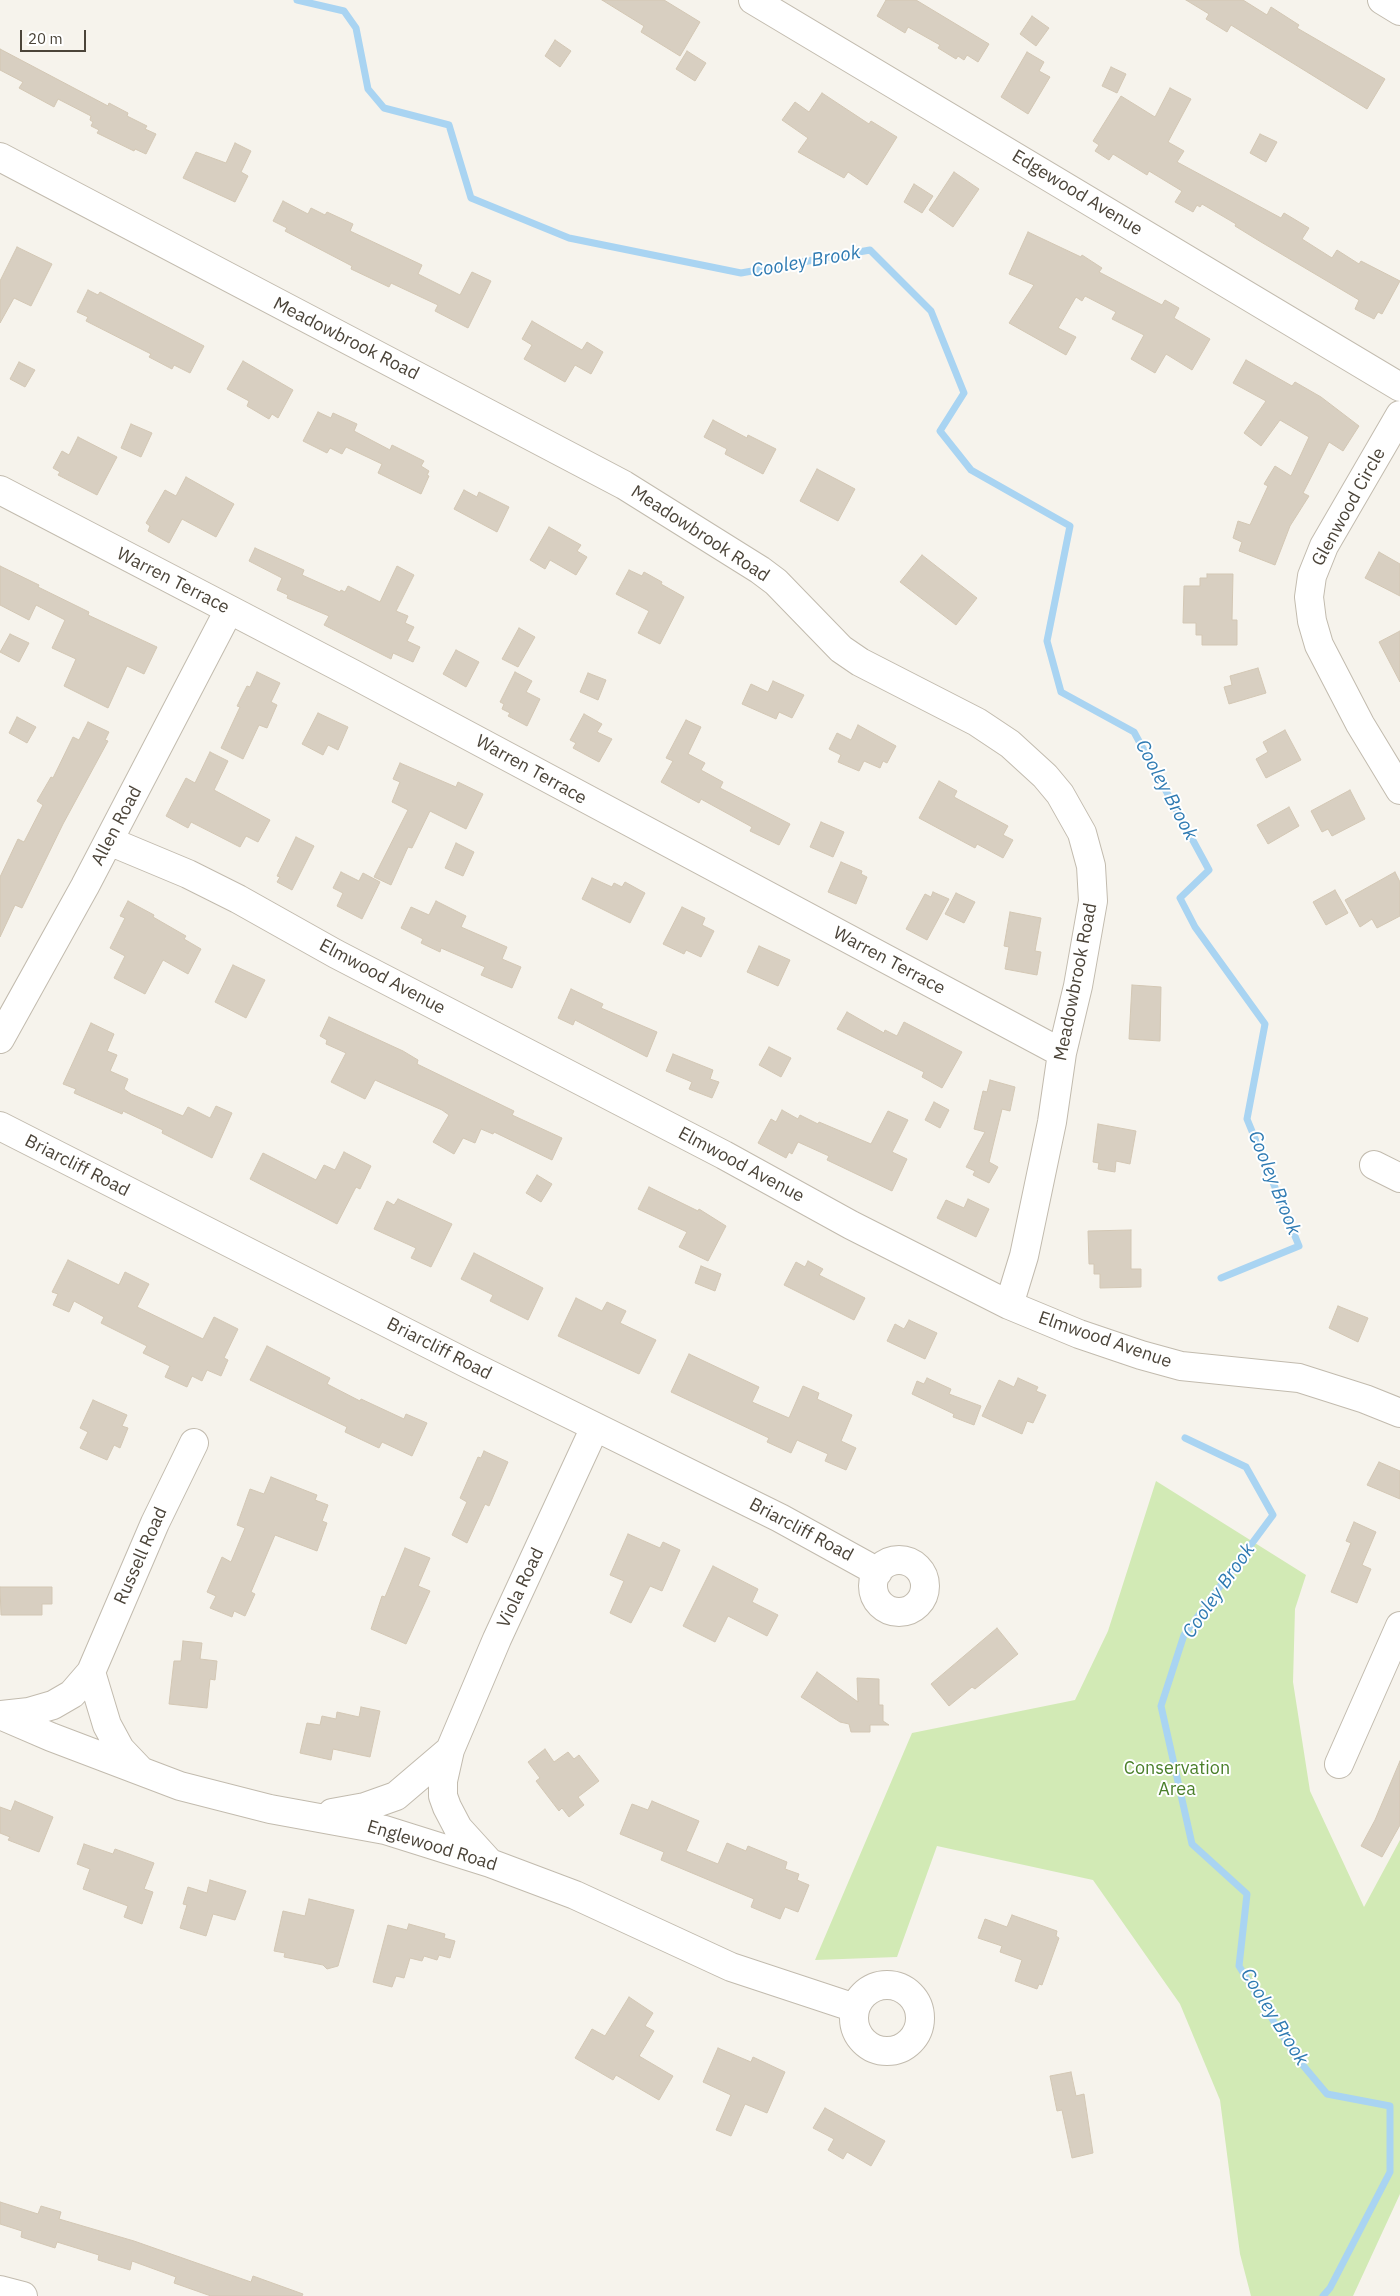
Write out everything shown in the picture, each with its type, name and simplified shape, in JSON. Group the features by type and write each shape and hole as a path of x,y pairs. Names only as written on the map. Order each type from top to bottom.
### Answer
{"street":[{"name":"Edgewood Avenue","path":"753,0 1400,387"},
{"path":"1382,0 1400,11"},
{"name":"Meadowbrook Road","path":"0,157 630,489 760,570 776,582 841,649 860,662 977,722 1010,744 1045,776 1060,794 1082,833 1091,866 1093,901 1078,986 1062,1053 1052,1122 1024,1256 1009,1305"},
{"name":"Glenwood Circle","path":"1400,414 1324,546 1312,576 1309,597 1312,621 1320,644 1360,724 1400,790"},
{"name":"Warren Terrace","path":"0,490 1062,1053"},
{"name":"Allen Road","path":"0,1039 109,841 229,610"},
{"name":"Elmwood Avenue","path":"109,841 188,874 336,954 724,1155 851,1225 1009,1305 1079,1334 1140,1355 1181,1366 1299,1378 1365,1398 1400,1413"},
{"name":"Briarcliff Road","path":"0,1126 595,1427 780,1518 878,1572"},
{"path":"1374,1165 1400,1178"},
{"name":"Viola Road","path":"490,1863 458,1828 443,1796 443,1781 450,1750 497,1639 595,1427"},
{"name":"Russell Road","path":"1,1715 29,1712 53,1705 72,1694 91,1672 155,1523 194,1443"},
{"path":"1339,1764 1400,1626"},
{"path":"91,1672 107,1725 120,1749 143,1773"},
{"name":"Englewood Road","path":"1,1715 51,1738 143,1773 210,1794 270,1809 385,1830 490,1863 575,1895 731,1967 855,2008"},
{"name":"Viola Road","path":"314,1816 365,1807 396,1796 450,1750"},
{"path":"0,2290 23,2296"}],"green space":[{"name":"Conservation Area","path":"1156,1481 1306,1575 1295,1609 1293,1682 1310,1791 1364,1907 1400,1840 1400,2194 1353,2296 1251,2296 1240,2254 1220,2100 1180,2004 1093,1880 937,1846 897,1957 815,1960 912,1733 1075,1700 1108,1631"}],"building":[{"path":"602,0 664,0 700,22 680,56 641,32 644,26"},
{"path":"886,0 916,0 989,44 978,62 967,55 964,60 958,56 956,59 938,48 940,45 908,27 905,33 877,16"},
{"path":"1186,0 1243,0 1267,15 1271,7 1299,25 1297,28 1385,79 1367,109 1231,25 1227,32 1206,19 1209,14"},
{"path":"1032,16 1049,28 1036,46 1020,34"},
{"path":"555,40 571,51 560,67 545,56"},
{"path":"0,49 108,106 109,103 128,113 127,116 147,126 145,129 156,134 146,154 135,149 134,151 97,133 99,130 91,126 93,122 90,120 91,116 58,99 54,107 19,88 23,82 0,70"},
{"path":"687,51 706,63 695,81 676,69"},
{"path":"1027,52 1044,62 1039,71 1050,77 1028,114 1001,97"},
{"path":"1111,67 1126,74 1117,93 1102,86"},
{"path":"1170,88 1191,99 1168,142 1184,151 1177,162 1281,218 1284,213 1309,228 1302,239 1332,258 1337,250 1359,264 1361,261 1400,281 1382,314 1378,312 1374,319 1355,309 1359,300 1261,242 1235,226 1236,224 1202,204 1200,207 1197,205 1193,212 1175,202 1182,191 1149,171 1147,175 1113,154 1109,160 1095,151 1099,145 1093,141 1121,96 1155,117"},
{"path":"822,93 869,124 871,121 897,137 867,185 848,172 844,178 798,152 808,138 782,120 795,102 809,112"},
{"path":"1260,134 1277,142 1266,162 1250,153"},
{"path":"235,143 251,151 241,172 248,176 235,202 183,178 196,152 226,163"},
{"path":"954,172 979,189 953,227 929,210"},
{"path":"914,184 933,196 922,213 904,202"},
{"path":"283,201 308,214 311,208 325,215 327,212 353,224 350,231 422,265 418,274 460,295 472,272 491,281 468,328 435,311 438,305 391,283 389,287 351,269 352,266 285,231 287,228 273,221"},
{"path":"1028,232 1081,257 1082,255 1102,268 1099,272 1162,305 1165,300 1179,308 1174,318 1210,339 1192,370 1166,354 1155,373 1131,359 1144,335 1112,319 1116,312 1085,296 1082,301 1076,297 1058,328 1076,337 1066,355 1009,323 1034,285 1009,274"},
{"path":"17,247 52,264 31,306 14,298 0,323 0,281"},
{"path":"88,290 98,295 100,292 204,346 190,373 174,365 172,369 149,357 151,354 86,321 88,317 77,312"},
{"path":"532,321 582,350 587,342 603,352 591,374 575,365 565,382 524,359 532,345 522,339"},
{"path":"1246,360 1292,386 1295,382 1321,397 1359,426 1343,451 1329,442 1303,493 1309,496 1290,526 1275,565 1239,551 1242,542 1233,538 1238,521 1250,525 1268,486 1264,484 1275,466 1291,476 1309,437 1280,420 1261,446 1244,433 1266,401 1233,383"},
{"path":"243,361 293,390 278,418 272,414 269,419 247,406 249,401 227,389"},
{"path":"19,362 35,370 25,387 10,379"},
{"path":"318,412 331,418 333,413 357,424 354,431 390,450 392,445 424,461 421,466 429,471 427,475 429,476 421,494 378,473 382,464 346,447 342,454 330,448 327,453 303,441"},
{"path":"713,420 747,438 748,435 776,449 763,474 725,454 727,449 704,437"},
{"path":"131,424 152,433 141,457 121,448"},
{"path":"78,437 117,457 97,495 58,475 60,472 53,468 62,451 69,455"},
{"path":"817,469 855,489 838,521 800,501"},
{"path":"186,477 234,504 216,537 182,519 169,543 148,531 150,526 146,523 165,490 176,496"},
{"path":"464,490 477,497 479,492 509,507 497,532 454,509"},
{"path":"549,527 581,545 577,551 587,557 576,575 550,560 545,569 530,560"},
{"path":"255,548 304,570 302,575 340,592 341,590 345,592 348,586 380,602 397,566 414,575 396,611 408,616 405,623 414,627 407,641 420,647 413,662 393,653 391,659 324,625 329,616 287,598 288,595 277,590 282,578 249,561"},
{"path":"1379,552 1400,564 1400,596 1365,578"},
{"path":"922,555 977,598 956,625 900,582"},
{"path":"0,566 89,612 88,615 157,647 144,674 127,666 108,708 64,686 76,659 52,648 65,620 36,605 29,620 0,605"},
{"path":"629,570 642,576 644,572 684,597 660,644 638,633 649,611 616,594"},
{"path":"1207,574 1233,574 1232,620 1237,620 1237,645 1202,645 1202,635 1196,635 1196,623 1183,623 1184,586 1200,586 1200,578 1207,578"},
{"path":"519,628 535,637 518,667 502,659"},
{"path":"1400,631 1400,682 1379,642"},
{"path":"10,634 29,643 19,662 0,652"},
{"path":"456,650 479,662 466,687 443,674"},
{"path":"1258,668 1266,693 1229,704 1224,687 1232,685 1230,676"},
{"path":"257,672 280,683 271,702 277,705 267,728 259,725 243,759 221,748 240,707 237,706 247,686 250,687"},
{"path":"515,672 532,681 526,692 540,699 527,726 508,716 510,713 502,709 504,704 500,702"},
{"path":"588,673 606,680 598,700 580,692"},
{"path":"773,681 804,695 792,718 779,712 776,719 742,704 751,684 768,692"},
{"path":"318,713 348,727 338,750 328,745 323,755 302,744"},
{"path":"584,714 602,724 597,732 612,739 599,762 573,748 576,743 570,740"},
{"path":"17,717 36,727 27,743 9,733"},
{"path":"686,720 701,727 688,754 705,763 701,770 723,782 720,788 790,824 779,845 750,831 752,827 701,799 699,803 661,782 673,761 666,758"},
{"path":"88,722 109,732 105,740 108,741 63,824 22,908 15,905 0,937 0,877 18,839 24,842 43,805 37,801 51,777 53,778 73,737 79,740"},
{"path":"858,725 896,746 887,763 883,761 880,768 864,761 859,771 838,762 841,755 829,749 837,733 851,740"},
{"path":"1285,730 1301,760 1266,778 1256,759 1268,752 1263,742"},
{"path":"210,752 228,761 214,790 270,820 258,842 246,836 240,847 191,822 188,828 166,816 186,778 195,783"},
{"path":"400,763 456,787 458,782 483,794 466,829 430,811 412,848 408,847 391,885 374,877 408,810 392,802 400,782 393,779"},
{"path":"939,781 957,791 954,797 1008,826 1003,835 1013,840 1003,858 977,844 975,848 919,818"},
{"path":"1350,790 1365,819 1332,836 1328,829 1322,832 1311,811"},
{"path":"1289,807 1299,826 1268,844 1257,825"},
{"path":"821,822 844,832 833,857 810,847"},
{"path":"296,837 314,846 292,890 277,882 280,877 277,876"},
{"path":"456,843 474,852 463,876 445,868"},
{"path":"841,862 862,871 861,874 867,877 856,904 828,892"},
{"path":"341,872 359,881 363,873 380,882 362,919 337,906 343,893 333,888"},
{"path":"1395,872 1400,882 1400,916 1377,928 1372,919 1360,927 1345,900"},
{"path":"592,878 612,887 614,883 622,887 625,882 645,893 630,923 582,899"},
{"path":"1335,890 1348,913 1326,925 1313,902"},
{"path":"933,892 949,899 927,940 906,929 925,894 931,897"},
{"path":"956,893 975,902 964,923 945,914"},
{"path":"128,901 186,936 184,939 201,949 188,974 163,960 145,994 114,978 125,956 110,948 125,918 120,916"},
{"path":"436,901 466,916 461,927 507,947 502,959 521,967 512,988 481,975 485,967 441,948 440,952 421,943 423,939 401,928 411,907 429,915"},
{"path":"682,907 705,918 702,925 714,931 701,957 686,950 684,954 663,944"},
{"path":"1010,912 1041,918 1035,951 1041,952 1037,975 1005,969 1009,947 1004,946"},
{"path":"759,946 790,960 778,986 747,972"},
{"path":"233,965 265,980 246,1018 215,1002"},
{"path":"1132,985 1161,987 1160,1041 1129,1039"},
{"path":"571,989 603,1004 601,1008 657,1032 647,1057 575,1020 573,1025 558,1018"},
{"path":"847,1012 884,1033 885,1030 897,1036 904,1022 962,1052 942,1088 922,1077 924,1072 837,1029"},
{"path":"329,1017 403,1051 418,1060 417,1064 514,1111 512,1115 562,1138 552,1160 494,1132 493,1134 481,1129 475,1143 463,1138 454,1154 433,1142 449,1115 442,1110 375,1080 365,1099 331,1082 346,1053 326,1044 327,1040 320,1036"},
{"path":"91,1023 114,1034 107,1051 117,1055 110,1071 128,1079 124,1089 131,1094 183,1116 188,1107 210,1118 216,1106 232,1113 212,1158 162,1133 163,1130 123,1111 122,1114 74,1093 76,1089 63,1084"},
{"path":"769,1047 791,1058 781,1077 759,1065"},
{"path":"673,1054 713,1070 710,1079 719,1082 712,1098 689,1089 692,1082 666,1071"},
{"path":"990,1080 1015,1087 1010,1111 1002,1109 989,1162 998,1167 989,1183 973,1175 975,1171 966,1167 985,1132 974,1129 983,1091 987,1092"},
{"path":"934,1102 949,1110 940,1128 925,1120"},
{"path":"782,1110 798,1119 800,1115 818,1124 819,1122 871,1144 888,1111 908,1120 892,1152 907,1159 892,1191 827,1160 829,1156 798,1142 792,1154 789,1152 786,1158 758,1143 771,1119 776,1122"},
{"path":"1098,1124 1136,1131 1130,1164 1116,1161 1115,1172 1098,1169 1099,1163 1093,1162"},
{"path":"344,1152 371,1166 360,1189 356,1187 337,1224 250,1179 263,1153 316,1180 324,1165 335,1170"},
{"path":"537,1175 552,1184 541,1202 526,1193"},
{"path":"649,1187 698,1211 699,1209 726,1226 708,1261 679,1247 687,1232 638,1209"},
{"path":"398,1199 452,1224 431,1267 411,1258 416,1248 374,1229 387,1201 394,1205"},
{"path":"968,1199 989,1209 976,1237 937,1218 946,1200 964,1208"},
{"path":"1131,1230 1131,1269 1141,1269 1141,1287 1100,1288 1100,1274 1094,1274 1094,1264 1089,1264 1088,1231"},
{"path":"474,1253 543,1288 528,1320 490,1301 493,1295 461,1279"},
{"path":"68,1260 119,1285 125,1272 149,1284 137,1307 203,1339 214,1317 238,1329 224,1358 228,1360 221,1376 207,1370 202,1381 192,1376 187,1387 165,1377 170,1366 143,1353 147,1346 101,1323 104,1317 74,1301 69,1312 53,1305 58,1294 52,1292"},
{"path":"808,1261 823,1269 819,1275 865,1298 854,1320 784,1285 796,1262 805,1267"},
{"path":"701,1266 721,1274 715,1291 695,1283"},
{"path":"576,1298 602,1311 607,1302 626,1311 620,1323 656,1340 639,1374 558,1336"},
{"path":"1338,1306 1368,1318 1358,1342 1329,1328"},
{"path":"909,1320 937,1333 925,1359 887,1341 895,1324 904,1329"},
{"path":"267,1346 330,1378 327,1384 360,1401 361,1399 404,1419 406,1414 427,1423 412,1456 382,1442 379,1448 345,1432 347,1427 250,1380"},
{"path":"689,1354 759,1387 752,1402 789,1418 803,1386 819,1393 817,1399 852,1415 841,1441 856,1448 846,1470 825,1461 828,1454 797,1440 791,1453 767,1442 769,1438 671,1392"},
{"path":"927,1378 951,1389 949,1394 981,1406 974,1425 953,1417 954,1414 912,1394 917,1381 924,1384"},
{"path":"1018,1378 1038,1387 1036,1391 1046,1395 1033,1423 1027,1421 1022,1434 982,1416 999,1380 1014,1387"},
{"path":"93,1400 127,1415 122,1426 128,1428 120,1448 114,1445 107,1460 80,1448 88,1432 80,1428"},
{"path":"484,1451 508,1462 489,1506 485,1504 467,1543 452,1535 467,1502 460,1498 478,1457 481,1458"},
{"path":"1379,1462 1400,1471 1400,1499 1367,1485"},
{"path":"271,1477 317,1495 315,1500 328,1505 322,1521 327,1523 317,1551 275,1535 251,1592 255,1594 245,1616 234,1611 232,1617 210,1608 216,1596 207,1592 222,1557 231,1562 245,1528 237,1525 250,1489 264,1494"},
{"path":"1354,1522 1376,1532 1362,1565 1371,1569 1357,1603 1331,1592 1351,1543 1346,1541"},
{"path":"628,1534 660,1548 663,1542 680,1550 662,1591 650,1586 631,1623 610,1613 624,1581 610,1575"},
{"path":"405,1548 430,1558 418,1586 430,1591 406,1644 371,1629 382,1596 385,1597"},
{"path":"713,1566 758,1589 752,1602 778,1615 767,1636 728,1616 715,1642 683,1626"},
{"path":"0,1587 52,1587 52,1604 42,1604 42,1615 1,1615"},
{"path":"997,1628 1018,1654 975,1689 972,1687 949,1706 931,1684"},
{"path":"183,1641 202,1643 200,1659 217,1661 215,1680 210,1679 207,1708 169,1704 174,1661 181,1661"},
{"path":"817,1672 858,1702 857,1678 879,1679 879,1705 883,1705 883,1721 889,1725 870,1725 870,1732 851,1732 849,1724 840,1722 801,1697"},
{"path":"361,1707 380,1711 370,1757 333,1749 331,1760 300,1753 307,1723 320,1725 322,1716 336,1719 337,1712 359,1717"},
{"path":"545,1749 554,1762 568,1752 574,1759 579,1755 599,1781 578,1797 584,1805 569,1817 562,1808 559,1811 536,1781 540,1778 528,1762"},
{"path":"1400,1761 1400,1825 1382,1857 1361,1846 1375,1820"},
{"path":"15,1801 53,1817 39,1852 8,1840 10,1837 0,1833 0,1807 11,1811"},
{"path":"652,1801 699,1821 686,1851 718,1864 727,1843 746,1851 748,1846 787,1862 785,1869 799,1874 797,1880 809,1885 798,1912 785,1907 780,1919 751,1907 754,1899 661,1860 664,1852 620,1834 632,1804 648,1810"},
{"path":"84,1844 113,1854 115,1849 154,1863 144,1889 153,1892 142,1924 124,1917 128,1906 83,1889 90,1869 77,1864"},
{"path":"210,1880 246,1891 235,1920 213,1914 206,1936 180,1928 187,1905 183,1904 188,1887 207,1893"},
{"path":"309,1899 354,1910 338,1966 327,1969 323,1965 284,1957 285,1953 274,1951 283,1911 305,1916"},
{"path":"1012,1915 1057,1931 1056,1936 1059,1938 1042,1985 1039,1984 1037,1989 1015,1981 1022,1960 1000,1952 1002,1946 978,1938 985,1919 1007,1927"},
{"path":"409,1924 445,1934 444,1938 455,1941 450,1958 439,1955 437,1960 424,1956 422,1961 410,1958 404,1978 396,1976 392,1987 373,1982 388,1925 407,1930"},
{"path":"629,1997 653,2013 645,2026 654,2031 639,2056 673,2076 659,2100 616,2075 613,2080 575,2058 592,2029 605,2036"},
{"path":"718,2048 751,2062 753,2057 785,2072 767,2113 745,2104 731,2136 716,2130 731,2095 703,2082"},
{"path":"1071,2072 1076,2096 1084,2094 1093,2153 1072,2158 1062,2110 1057,2111 1050,2076"},
{"path":"825,2108 885,2141 871,2166 847,2152 843,2159 828,2150 834,2139 813,2128"},
{"path":"0,2202 38,2214 41,2206 61,2212 59,2219 134,2241 251,2282 253,2276 303,2294 302,2296 211,2296 174,2283 176,2277 132,2261 130,2270 98,2260 99,2255 57,2242 55,2248 21,2237 22,2231 0,2224"}],"waterway":[{"name":"Cooley Brook","path":"297,0 344,11 356,28 368,89 384,108 449,125 471,198 569,238 741,273 870,250 931,311 964,393 940,431 971,470 1070,526 1047,641 1061,692 1134,732 1209,870 1180,898 1195,927 1265,1024 1247,1119 1299,1246 1221,1278"},
{"name":"Cooley Brook","path":"1185,1438 1246,1467 1273,1515 1184,1635 1161,1706 1192,1844 1247,1894 1239,1966 1296,2057 1327,2094 1390,2106 1390,2172 1330,2288 1323,2296"}]}
